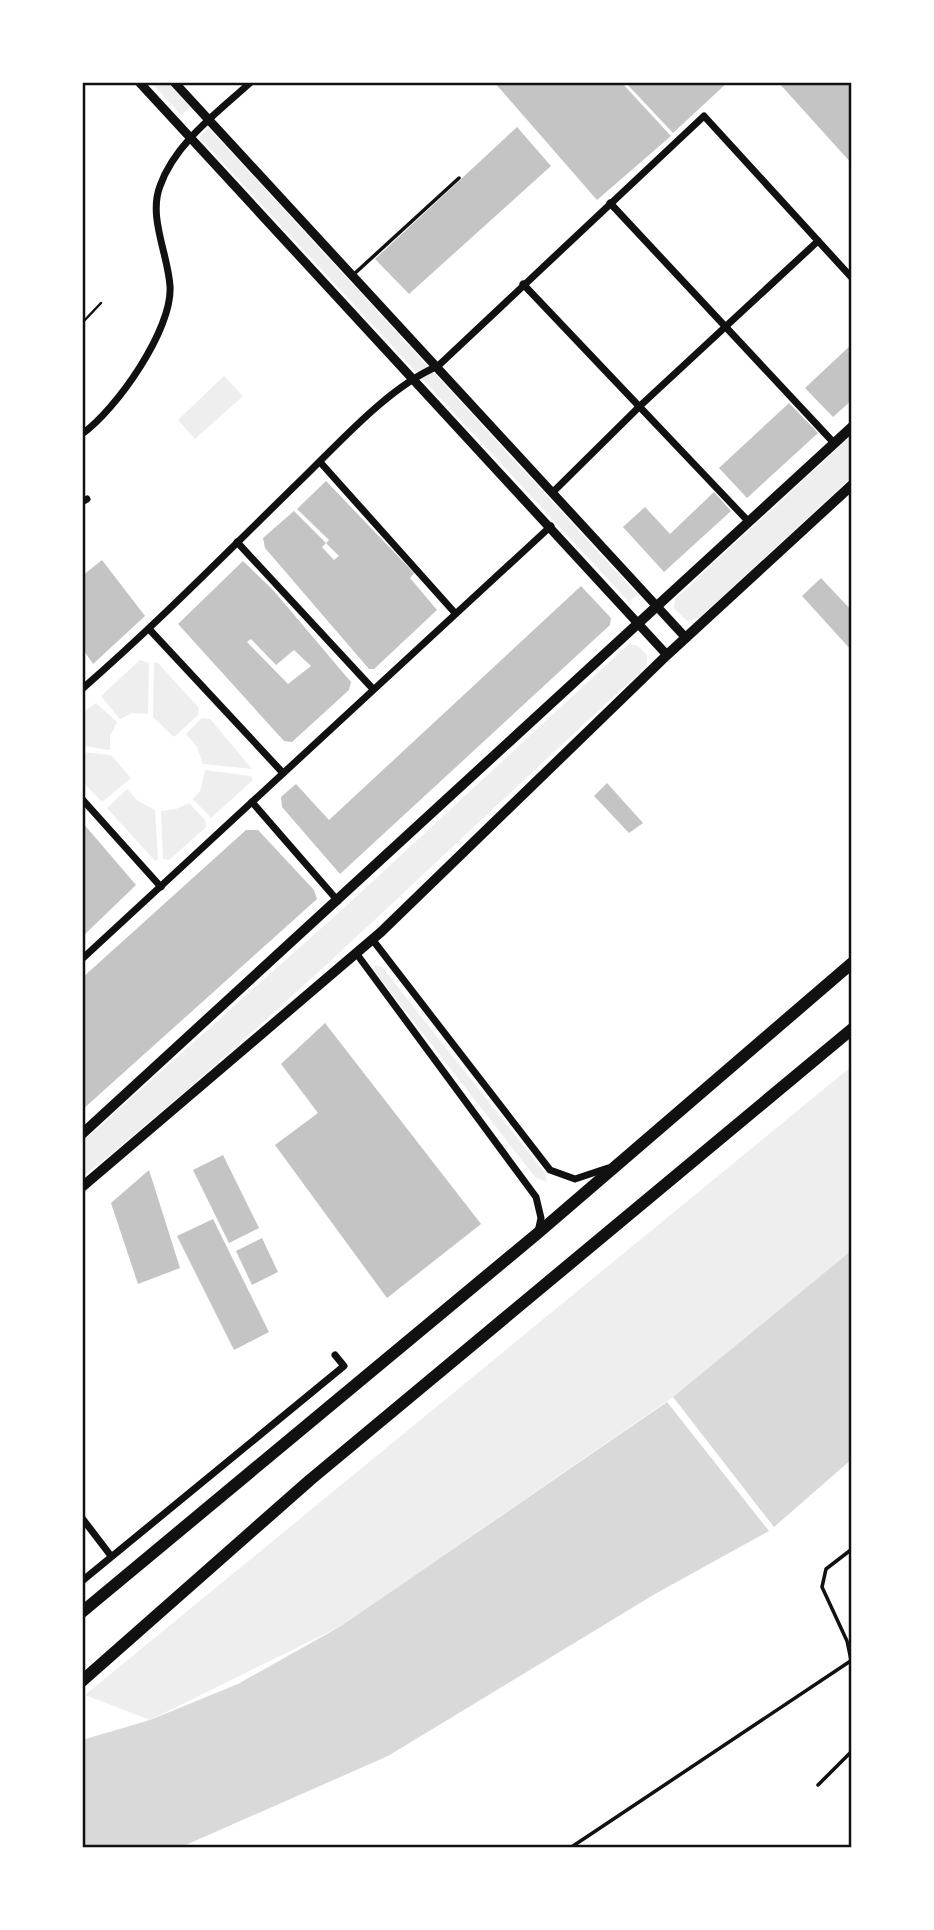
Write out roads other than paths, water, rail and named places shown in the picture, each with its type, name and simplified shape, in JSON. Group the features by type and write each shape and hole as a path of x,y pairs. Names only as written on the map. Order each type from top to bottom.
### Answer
{"highway":[{"path":"82,1612 538,1233 852,963"},
{"path":"82,1681 310,1480 852,1029"}],"main road":[{"path":"82,1134 852,427"},
{"path":"82,1187 372,939 667,655 852,485"}],"street":[{"path":"139,82 551,526 667,655"},
{"path":"174,82 686,638"},
{"path":"82,434 104,415 127,383 158,333 167,310 170,289 156,209 169,166 191,138 251,82"},
{"path":"83,685 149,629 320,462 412,377 438,366 704,116 852,278"},
{"path":"610,203 834,443"},
{"path":"553,492 641,405 818,241"},
{"path":"523,284 641,405 748,521"},
{"path":"320,462 455,613"},
{"path":"82,959 551,526"},
{"path":"237,542 373,689"},
{"path":"149,629 283,773"},
{"path":"82,799 161,887"},
{"path":"252,802 338,901"},
{"path":"372,939 550,1170 575,1179 612,1167"},
{"path":"356,953 536,1197 541,1219 538,1233"},
{"path":"82,1581 344,1366 335,1355"},
{"path":"82,1518 111,1556"}],"lane":[{"path":"353,275 458,178"},
{"path":"570,1848 851,1662 847,1641 822,1587 826,1569 852,1549"},
{"path":"818,1785 852,1751"}]}
